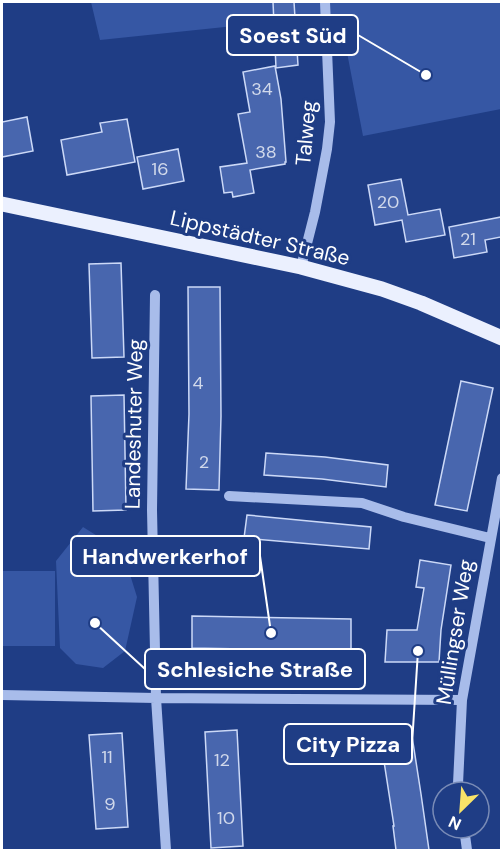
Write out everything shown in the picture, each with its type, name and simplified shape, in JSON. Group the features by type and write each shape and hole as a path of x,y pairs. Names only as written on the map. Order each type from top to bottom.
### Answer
{"main road":[{"name":"Lippstädter Straße","path":"2,204 301,267 354,281 422,303 501,338"}],"street":[{"name":"Talweg","path":"301,267 315,212 330,122 325,2"},
{"name":"Landeshuter Weg","path":"155,295 152,510 156,698 166,850"},
{"name":"Müllingser Weg","path":"458,780 462,700 501,478"},
{"path":"229,496 362,503 404,517 490,538"},
{"path":"2,695 462,700"}],"shaded area":[{"path":"91,2 501,2 501,109 363,136 341,21 274,22 100,40"},
{"path":"83,527 123,552 137,597 125,651 103,668 76,664 60,648 56,561"},
{"path":"2,571 55,571 55,646 2,646"}],"building":[{"path":"273,2 294,2 298,65 276,68"},
{"path":"275,66 281,99 286,162 250,170 254,193 233,197 232,192 224,193 220,167 247,163 238,114 250,112 243,72"},
{"path":"27,117 33,151 2,157 2,122"},
{"path":"127,119 135,162 67,175 61,140 102,132 100,123"},
{"path":"178,149 184,181 143,189 137,157"},
{"path":"401,179 408,215 440,209 445,235 406,242 402,220 375,225 368,185"},
{"path":"501,217 501,237 485,240 487,252 454,258 449,227"},
{"path":"121,263 124,357 92,358 89,264"},
{"path":"188,287 220,287 219,490 186,489 189,414"},
{"path":"461,381 493,388 467,511 435,505"},
{"path":"124,395 126,510 93,511 91,396"},
{"path":"266,453 388,465 386,487 264,475"},
{"path":"247,515 371,527 369,549 244,538"},
{"path":"420,560 451,565 441,630 439,662 385,662 387,630 417,630 424,588 416,587"},
{"path":"192,616 351,619 351,651 192,648"},
{"path":"237,730 243,846 211,848 205,732"},
{"path":"122,733 128,827 96,829 89,735"},
{"path":"412,736 429,850 396,850 381,742"}],"place":[{"name":"Soest Süd","path":"426,75"},
{"name":"Schlesiche Straße","path":"95,623"},
{"name":"Handwerkerhof","path":"271,633"},
{"name":"City Pizza","path":"418,651"}]}
